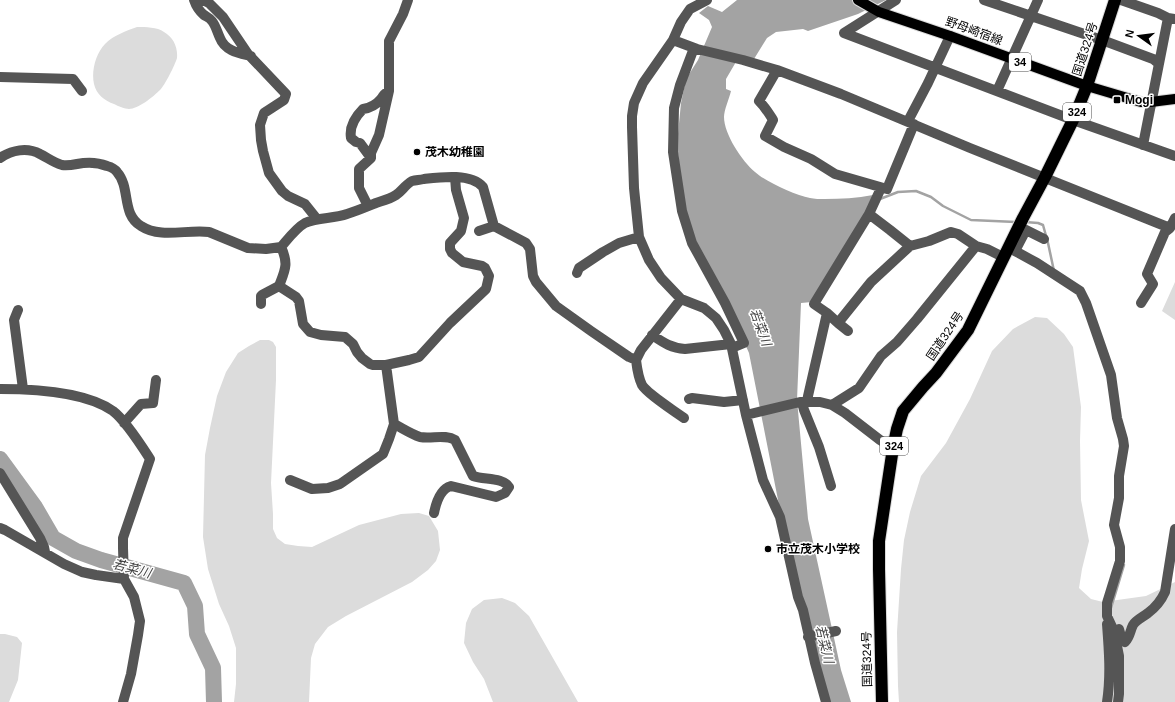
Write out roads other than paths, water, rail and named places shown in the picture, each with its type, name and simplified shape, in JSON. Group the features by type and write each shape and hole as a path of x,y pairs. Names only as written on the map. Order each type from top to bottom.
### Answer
{"highway":[{"name":"国道324号","path":"882,702 879,541 897,429 903,411 936,374 968,330 1003,257 1022,225 1074,120 1087,86 1115,0"}],"main road":[{"name":"野母崎宿線","path":"858,0 879,12 1012,58 1087,86 1141,102 1175,99"}],"street":[{"path":"194,0 203,15 211,20 222,43 227,48 251,56"},
{"path":"203,0 209,3 223,17 251,56 286,94 284,100 264,113 260,124 262,152 269,173 282,191 288,196 304,204 317,219"},
{"path":"368,206 359,188 359,169 371,158 371,153 379,135 389,91 389,41 403,14 408,0"},
{"path":"707,0 690,9 681,22 673,40 643,83 633,109 632,127 634,188 639,237 649,260 661,278 681,299 704,308 716,318 724,330 731,346 746,415 763,480 780,517 798,597 803,610 826,702"},
{"path":"896,0 844,33 1074,120 1175,156"},
{"path":"984,0 1102,40 1153,59 1159,64"},
{"path":"997,91 1038,0"},
{"path":"1121,0 1172,18 1159,64 1144,145"},
{"path":"777,70 759,101 767,109 773,120 765,136 784,147 811,159 835,174 879,191 887,189 911,123 950,36"},
{"path":"673,40 695,49 743,60 777,70 841,94 970,148 1170,228"},
{"path":"652,335 667,345 679,349 731,346 744,343 725,303 692,243 682,211 673,152 674,108 680,85 695,49"},
{"path":"0,77 74,79 82,91"},
{"path":"371,158 360,143 351,138 350,134 354,120 363,109 369,108 378,103 384,93 389,91"},
{"path":"2,155 15,151 30,151 41,154 62,165 92,162 111,167 117,171 122,179 126,190 129,213 140,226 150,231 157,232 176,233 204,231 214,233 248,248 281,246 304,224 317,219 347,214 396,195 405,186 414,181 441,176 475,181 480,184 483,187 494,226"},
{"path":"279,286 296,297 299,301 303,324 310,332 321,335 345,337 353,344 362,358 370,364 386,365 419,357 458,315 486,289 489,276 485,268 463,262 452,253 450,249 450,243 461,231 464,218 456,190 455,177"},
{"path":"848,331 814,304 870,211 879,191"},
{"path":"870,211 910,246"},
{"path":"1141,303 1153,284 1147,274 1165,232 1170,228 1175,218"},
{"path":"1044,238 1022,225 1015,251 1038,263 1080,291 1086,303 1111,375 1117,418 1123,438 1124,446 1119,476 1119,498 1114,524 1120,547 1120,561 1107,603 1110,661 1107,702"},
{"path":"478,231 494,226 526,243 530,250 533,276 536,282 556,306 591,332 636,360"},
{"path":"838,323 871,282 910,246 929,241 951,232 958,234 976,246 987,248 1003,257"},
{"path":"577,273 579,268 603,252 619,243 639,237"},
{"path":"261,304 262,295 279,286 286,268 285,258 281,246"},
{"path":"832,405 859,388 882,356 897,342 917,319 976,246"},
{"path":"681,299 652,335 636,360 639,378 643,387 684,418"},
{"path":"18,310 14,320 23,389"},
{"path":"827,313 808,396 803,402 804,410 820,447 831,486"},
{"path":"290,480 312,489 328,488 340,484 383,454 394,424 386,365"},
{"path":"124,423 141,404 153,403 156,380"},
{"path":"0,389 23,389 74,395 98,402 114,412 130,430 150,459 124,538 124,577 134,597 140,621 131,674 123,702"},
{"path":"689,399 692,398 724,402 743,400"},
{"path":"746,415 803,402 820,402 832,405 893,448"},
{"path":"394,424 414,435 431,438 451,437 455,440 473,476 503,481 508,484 509,487 505,492 496,497 451,486 448,487 440,496 435,506 434,513"},
{"path":"0,473 40,538 45,552"},
{"path":"0,528 64,564 82,572 96,576 124,577"},
{"path":"1107,603 1114,613 1122,640 1124,642 1127,640 1133,625 1156,606 1164,596 1175,530"},
{"path":"1107,616 1114,631 1119,656 1118,702"},
{"path":"810,637 836,631"}],"water":[{"path":"737,0 886,0 858,14 808,31 803,29 776,32 767,38 754,59 740,55 726,79 726,89 731,91 724,117 730,139 739,154 755,172 773,184 813,199 843,199 873,195 869,207 812,302 801,303 797,400 808,519 841,670 851,702 828,702 779,505 749,353 727,303 693,235 683,202 677,144 681,103 686,79 698,60 712,27 709,20 699,13 708,6 722,12"}],"waterway":[{"path":"880,199 898,192 916,191 931,197 943,206 971,220 1016,222"},
{"path":"1025,222 1043,225 1054,271"},
{"name":"若菜川","path":"0,459 35,507 53,538 76,551 101,560 184,583 195,606 197,634 213,668 214,702"},
{"path":"1111,608 1124,565"}],"place":[{"name":"Mogi","path":"1117,100"},
{"name":"茂木幼稚園","path":"417,152"},
{"name":"市立茂木小学校","path":"768,549"}]}
